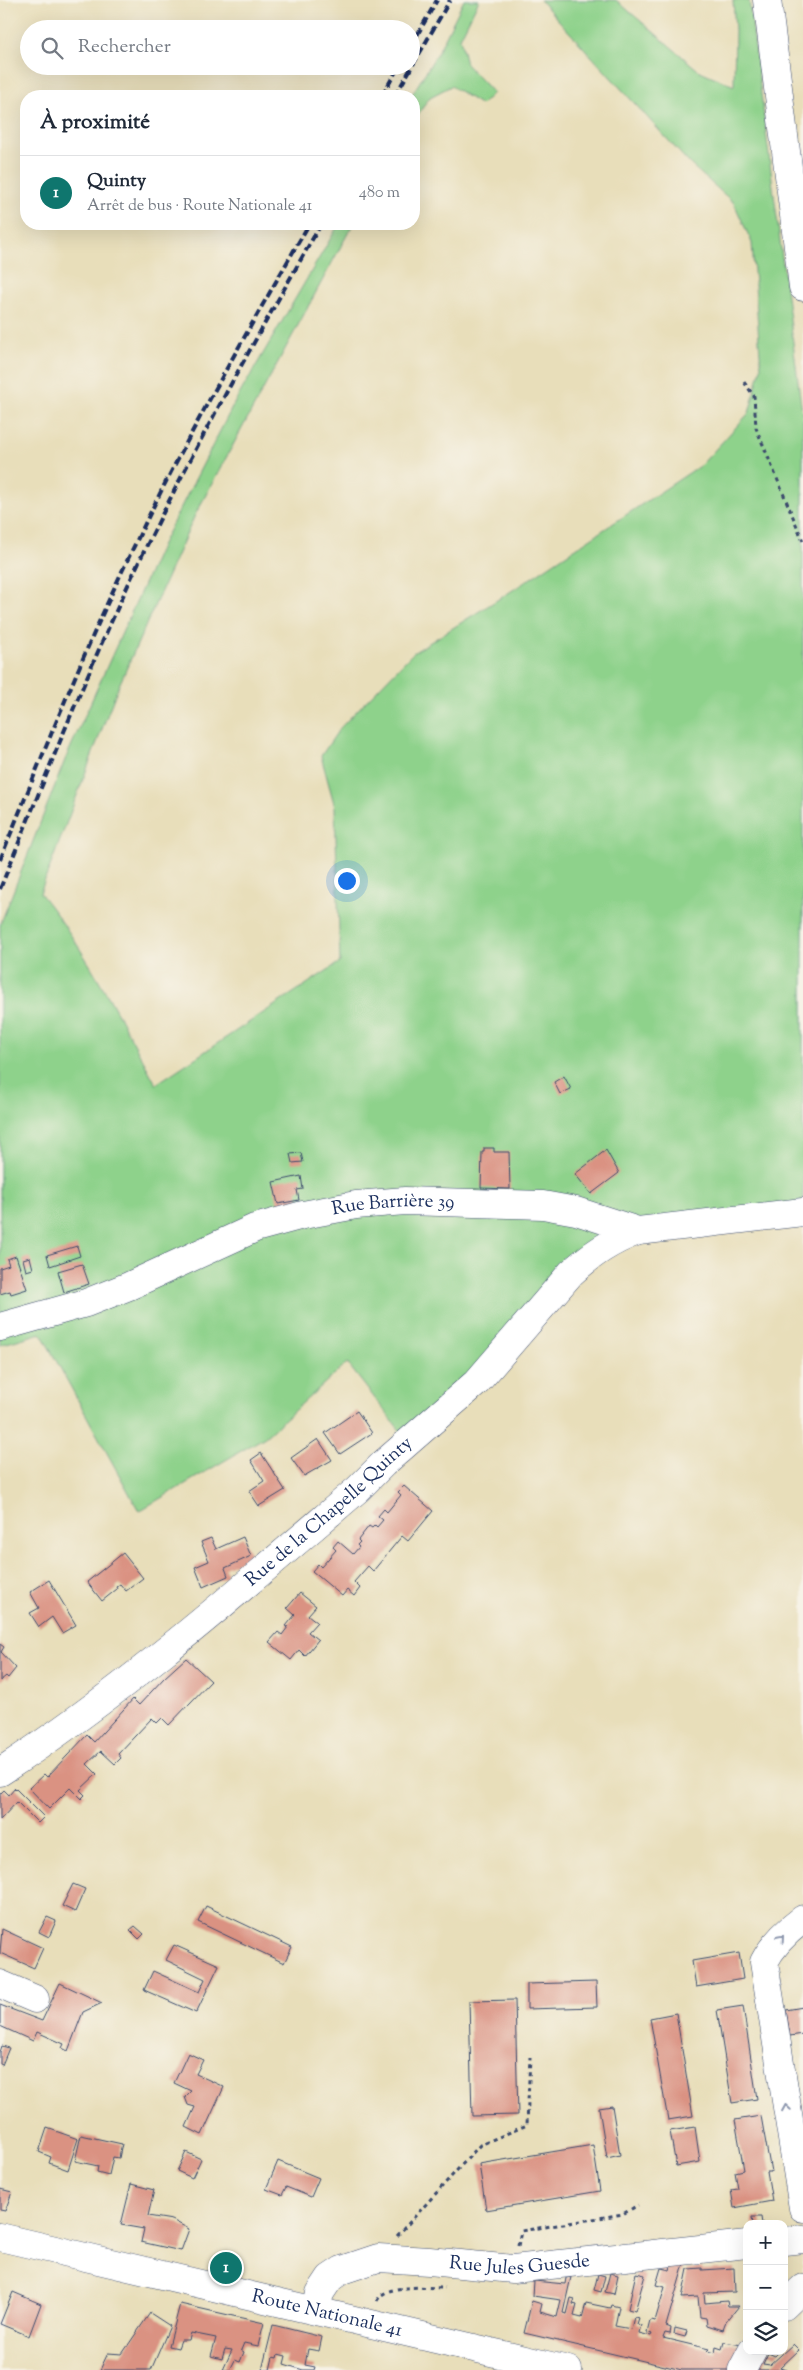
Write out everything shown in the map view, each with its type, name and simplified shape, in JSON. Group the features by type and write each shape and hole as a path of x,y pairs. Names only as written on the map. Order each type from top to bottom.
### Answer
{"street":[{"path":"767,0 803,287"},
{"name":"Rue Barrière 39","path":"0,1327 86,1303 129,1286 255,1228 303,1215 356,1205 405,1202 544,1205 576,1211 638,1231 803,1212"},
{"name":"Rue de la Chapelle Quinty","path":"0,1772 52,1739 108,1698 195,1628 358,1489 383,1464 477,1382 571,1273 588,1257 617,1238 638,1231"},
{"path":"803,1919 786,1931 769,1951 764,1962 803,2208"},
{"path":"0,1984 35,2000"},
{"name":"Route Nationale 41","path":"0,2237 568,2370"},
{"path":"788,2240 803,2239"},
{"name":"Rue Jules Guesde","path":"316,2310 320,2293 330,2278 342,2270 378,2258 513,2269 743,2244"},
{"path":"788,2302 803,2288"},
{"path":"742,2370 750,2355"}],"path":[{"path":"744,382 754,396 756,428 803,540"},
{"path":"378,2258 480,2145 527,2125 530,2057"},
{"path":"513,2269 521,2231 623,2214 638,2205"},
{"path":"369,2322 378,2298 395,2288 451,2288"}],"green space":[{"path":"464,0 479,0 460,38 466,64 493,93 481,105 451,86 430,97 420,111 420,90 415,90 438,52"},
{"path":"540,0 616,0 698,70 734,86 735,30 733,0 749,0 803,420 803,1214 604,1246 409,1442 347,1363 265,1437 139,1511 41,1333 0,1345 0,925 65,760 162,544 236,400 335,230 350,230 195,515 116,692 40,893 88,962 156,1084 340,962 335,807 321,756 340,728 413,653 513,590 701,465 749,413 761,368 752,243 734,203 690,164"}],"building":[{"path":"564,1076 571,1089 560,1094 554,1082"},
{"path":"484,1148 494,1148 494,1152 509,1152 510,1189 481,1188 482,1152 484,1152"},
{"path":"606,1150 619,1173 591,1194 575,1174"},
{"path":"301,1153 303,1162 292,1163 290,1154"},
{"path":"301,1176 303,1189 297,1190 299,1200 278,1204 273,1182"},
{"path":"77,1246 80,1256 50,1266 47,1255"},
{"path":"16,1256 27,1289 11,1294 10,1291 0,1294 0,1268 9,1265 7,1259"},
{"path":"30,1257 33,1269 26,1271 23,1259"},
{"path":"82,1264 89,1284 64,1292 58,1271"},
{"path":"357,1411 372,1433 340,1454 325,1433"},
{"path":"318,1439 332,1460 304,1476 291,1458"},
{"path":"261,1453 285,1490 259,1506 249,1491 264,1481 251,1460"},
{"path":"404,1486 433,1511 408,1541 402,1536 373,1571 368,1566 354,1582 360,1588 354,1596 347,1590 342,1596 312,1571 318,1564 321,1567 336,1550 333,1547 338,1541 353,1554 359,1547 357,1545 360,1542 358,1540 369,1526 372,1528 375,1525 377,1527 383,1520 378,1516 384,1509 387,1512 401,1495 398,1492"},
{"path":"243,1537 251,1556 225,1568 228,1576 203,1587 195,1567 209,1561 201,1542 211,1538 216,1549"},
{"path":"123,1553 143,1578 126,1591 120,1584 116,1587 117,1589 102,1601 87,1582"},
{"path":"49,1580 76,1625 62,1633 52,1617 39,1627 30,1613 39,1608 30,1592"},
{"path":"300,1593 316,1606 308,1615 317,1622 308,1632 318,1640 305,1656 299,1650 291,1660 269,1642 278,1632 282,1635 288,1627 286,1626 295,1615 287,1608"},
{"path":"0,1644 4,1647 1,1652 16,1668 8,1678 6,1676 0,1681"},
{"path":"186,1658 211,1681 169,1725 162,1718 157,1723 152,1718 118,1754 121,1758 115,1764 101,1751 87,1764 97,1774 80,1790 85,1795 81,1799 70,1788 49,1809 29,1788 44,1774 47,1777 87,1735 94,1742 133,1699 139,1705"},
{"path":"15,1788 44,1817 38,1823 17,1802 0,1820 0,1794 4,1790 9,1795"},
{"path":"73,1884 85,1889 75,1912 62,1906"},
{"path":"206,1906 292,1947 284,1963 198,1922"},
{"path":"47,1917 56,1921 49,1937 39,1932"},
{"path":"135,1926 144,1934 139,1939 130,1930"},
{"path":"2,1929 43,1948 34,1968 0,1953"},
{"path":"174,1945 219,1965 196,2013 144,1990 153,1971 199,1992 205,1979 166,1960"},
{"path":"739,1953 743,1979 696,1987 692,1961"},
{"path":"596,1982 597,2007 527,2009 527,1984"},
{"path":"60,1983 102,2003 83,2012 68,2051 62,2048 64,2044 37,2032 33,2041 0,2026 0,2005 42,2021"},
{"path":"515,2000 518,2115 472,2116 469,2001"},
{"path":"743,2006 757,2099 732,2103 717,2010"},
{"path":"803,2007 803,2034 790,2036 786,2010"},
{"path":"676,2013 693,2116 668,2120 650,2018"},
{"path":"2,2046 9,2048 2,2065 0,2064 0,2052"},
{"path":"188,2053 203,2060 196,2074 224,2087 202,2135 186,2127 195,2107 188,2105 185,2097 191,2091 174,2083"},
{"path":"612,2106 620,2155 607,2158 599,2108"},
{"path":"761,2116 771,2172 767,2172 772,2201 734,2208 731,2190 738,2189 735,2172 744,2170 735,2120"},
{"path":"695,2127 700,2162 676,2166 670,2131"},
{"path":"47,2128 78,2139 68,2170 49,2163 51,2157 39,2152"},
{"path":"81,2135 122,2144 119,2158 113,2157 109,2175 97,2172 98,2166 75,2161"},
{"path":"593,2145 600,2191 486,2210 479,2164"},
{"path":"186,2152 201,2159 192,2178 177,2171"},
{"path":"278,2161 319,2178 311,2197 286,2187 282,2195 266,2189"},
{"path":"131,2184 154,2190 148,2216 172,2220 189,2229 181,2251 141,2242 144,2229 121,2225"},
{"path":"0,2189 12,2192 5,2211 0,2210"},
{"path":"752,2217 761,2217 761,2220 752,2220"},
{"path":"684,2264 666,2326 671,2328 670,2334 665,2333 663,2338 709,2349 707,2351 715,2353 716,2347 722,2349 724,2342 742,2345 731,2370 682,2370 524,2333 532,2301 542,2304 540,2312 557,2317 561,2300 533,2296 534,2281 565,2284 566,2278 571,2277 563,2313 567,2314 571,2298 575,2299 573,2304 577,2305 574,2316 582,2318 586,2303 610,2308 611,2305 619,2307 615,2326 631,2329 634,2317 639,2318 637,2324 641,2325 639,2333 651,2336 652,2334 647,2332 650,2320 655,2321 665,2287 656,2285 661,2268 670,2270 671,2266"},
{"path":"702,2268 702,2270 734,2268 735,2292 704,2293 705,2303 727,2301 728,2306 739,2306 726,2322 723,2330 707,2325 706,2318 700,2317 698,2297 682,2298 688,2269"},
{"path":"610,2273 618,2275 614,2294 605,2292"},
{"path":"636,2273 645,2275 635,2311 628,2309"},
{"path":"598,2274 605,2276 601,2292 594,2290"},
{"path":"13,2292 41,2304 29,2336 0,2324"},
{"path":"180,2304 264,2323 258,2346 244,2343 241,2350 244,2352 240,2362 235,2360 230,2370 223,2370 232,2350 225,2349 222,2359 211,2356 216,2338 191,2333 189,2340 181,2340 178,2348 169,2346"},
{"path":"150,2313 170,2326 151,2370 100,2370 108,2353 122,2354"},
{"path":"273,2325 322,2337 319,2351 308,2349 305,2365 315,2367 314,2370 303,2370 284,2364 286,2356 278,2354 277,2358 273,2357 270,2370 262,2370"},
{"path":"675,2328 687,2331 685,2337 674,2334"},
{"path":"793,2344 799,2350 780,2368 786,2370 753,2370 761,2355 767,2355 763,2364 770,2365 781,2355 788,2355 788,2349"}],"railway":[{"path":"420,30 437,0"},
{"path":"420,52 450,0"},
{"path":"385,90 394,75"},
{"path":"398,90 407,75"},
{"path":"0,860 84,657 139,536 200,418 306,230"},
{"path":"0,889 54,756 129,582 212,419 318,230"}],"place":[{"name":"Quinty","path":"226,2268"}]}
